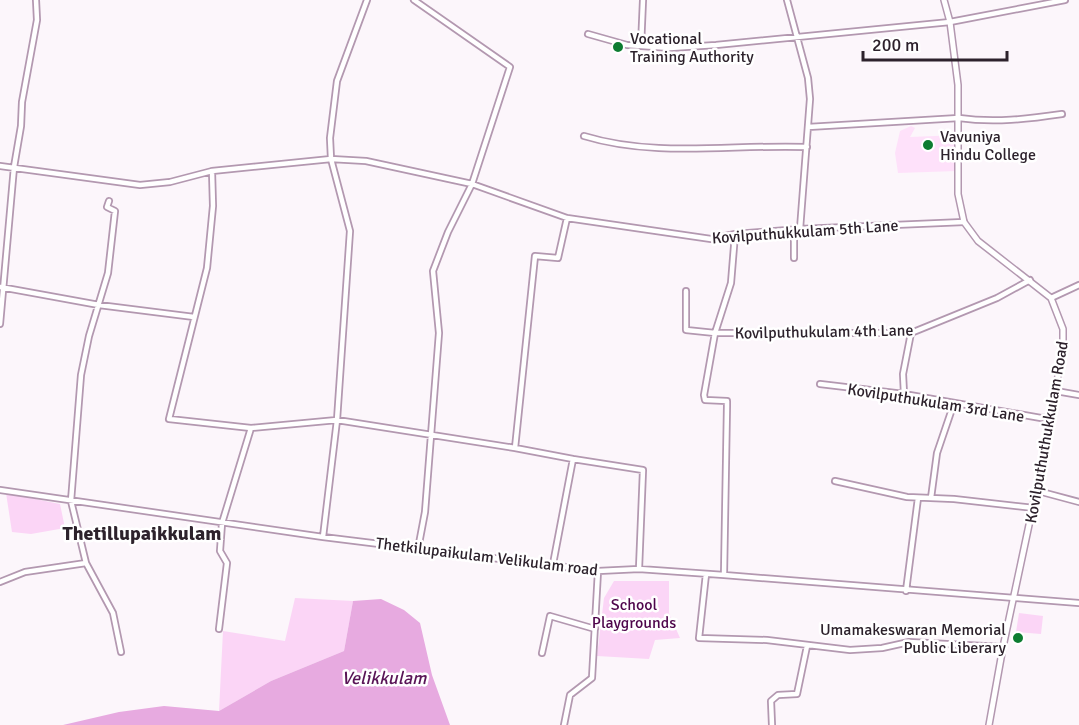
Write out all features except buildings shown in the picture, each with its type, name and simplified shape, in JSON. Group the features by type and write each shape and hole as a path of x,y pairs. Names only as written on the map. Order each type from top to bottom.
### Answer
{"street":[{"path":"0,324 14,167 21,126 22,102 37,20 36,0"},
{"path":"323,537 337,420 350,231 331,159 330,138 337,81 367,0"},
{"path":"414,0 510,67 472,184 448,232 434,272 439,333 425,512 418,549"},
{"path":"640,46 643,0"},
{"path":"787,0 808,78 807,147 794,258"},
{"name":"Kovilputhuthukkulam Road","path":"944,0 950,22 959,118 958,194 964,222 978,241 1051,298 1063,329 1052,417 1038,491 1013,598 989,725"},
{"path":"588,34 640,46 670,48 950,22 1065,0"},
{"path":"808,127 959,118 982,122 1009,121 1062,114"},
{"path":"584,136 611,144 678,148 753,145 807,147"},
{"name":"Kovilputhukkulam 5th Lane","path":"0,166 140,185 170,182 212,171 331,159 366,161 472,184 567,218 711,239 735,234 964,222"},
{"path":"212,171 213,206 207,268 169,419 251,428 337,420 643,470 639,569"},
{"path":"109,201 107,207 115,211 113,238 108,273 88,336 81,375 71,501 86,563 114,613 121,652"},
{"path":"515,448 536,256 558,258 567,218"},
{"path":"724,574 727,401 705,400 704,395 715,333 731,283 735,234"},
{"name":"Kovilputhukulam 4th Lane","path":"686,291 686,330 715,333 912,333 997,298 1030,280"},
{"path":"1051,298 1079,285"},
{"path":"2,287 99,304 194,317"},
{"path":"904,394 903,374 912,333"},
{"name":"Kovilputhukulam 3rd Lane","path":"820,384 904,394 1041,418 1052,417"},
{"path":"1056,390 1079,395"},
{"path":"931,498 937,453 954,403"},
{"path":"219,629 227,563 220,551 222,523 251,428"},
{"path":"553,564 573,459"},
{"path":"835,481 918,498 1034,508"},
{"name":"Thetkilupaikulam Velikulam road","path":"0,490 323,537 598,571 639,569 724,574 906,591 1079,603"},
{"path":"1038,491 1079,502"},
{"path":"906,591 918,498"},
{"path":"0,582 25,572 86,563"},
{"path":"564,725 570,695 592,678 598,571"},
{"path":"706,574 699,638 768,640 850,650 882,648 909,642 1003,647"},
{"path":"542,653 550,616 595,629"},
{"path":"772,725 771,701 778,695 797,694 807,646"}],"shaded area":[{"name":"Vavuniya Hindu College","path":"911,126 915,128 910,137 959,135 957,171 898,173 895,153 900,131"}],"green space":[{"path":"6,493 60,504 65,528 31,534 12,532"},
{"name":"School Playgrounds","path":"614,581 669,581 669,613 680,638 655,640 649,659 597,656 604,598"},
{"path":"295,598 353,601 344,651 271,681 219,711 223,631 285,641"},
{"path":"1019,613 1043,616 1041,634 1016,632"}],"water":[{"name":"Velikkulam","path":"381,599 404,610 420,623 432,675 450,725 63,725 119,712 164,706 219,711 271,681 344,651 353,601"}],"place":[{"name":"Vocational Training Authority","path":"618,47"},
{"name":"Vavuniya Hindu College","path":"928,145"},
{"name":"Umamakeswaran Memorial Public Liberary","path":"1018,638"}],"district":[{"name":"Thetillupaikkulam","path":"142,533"}]}
